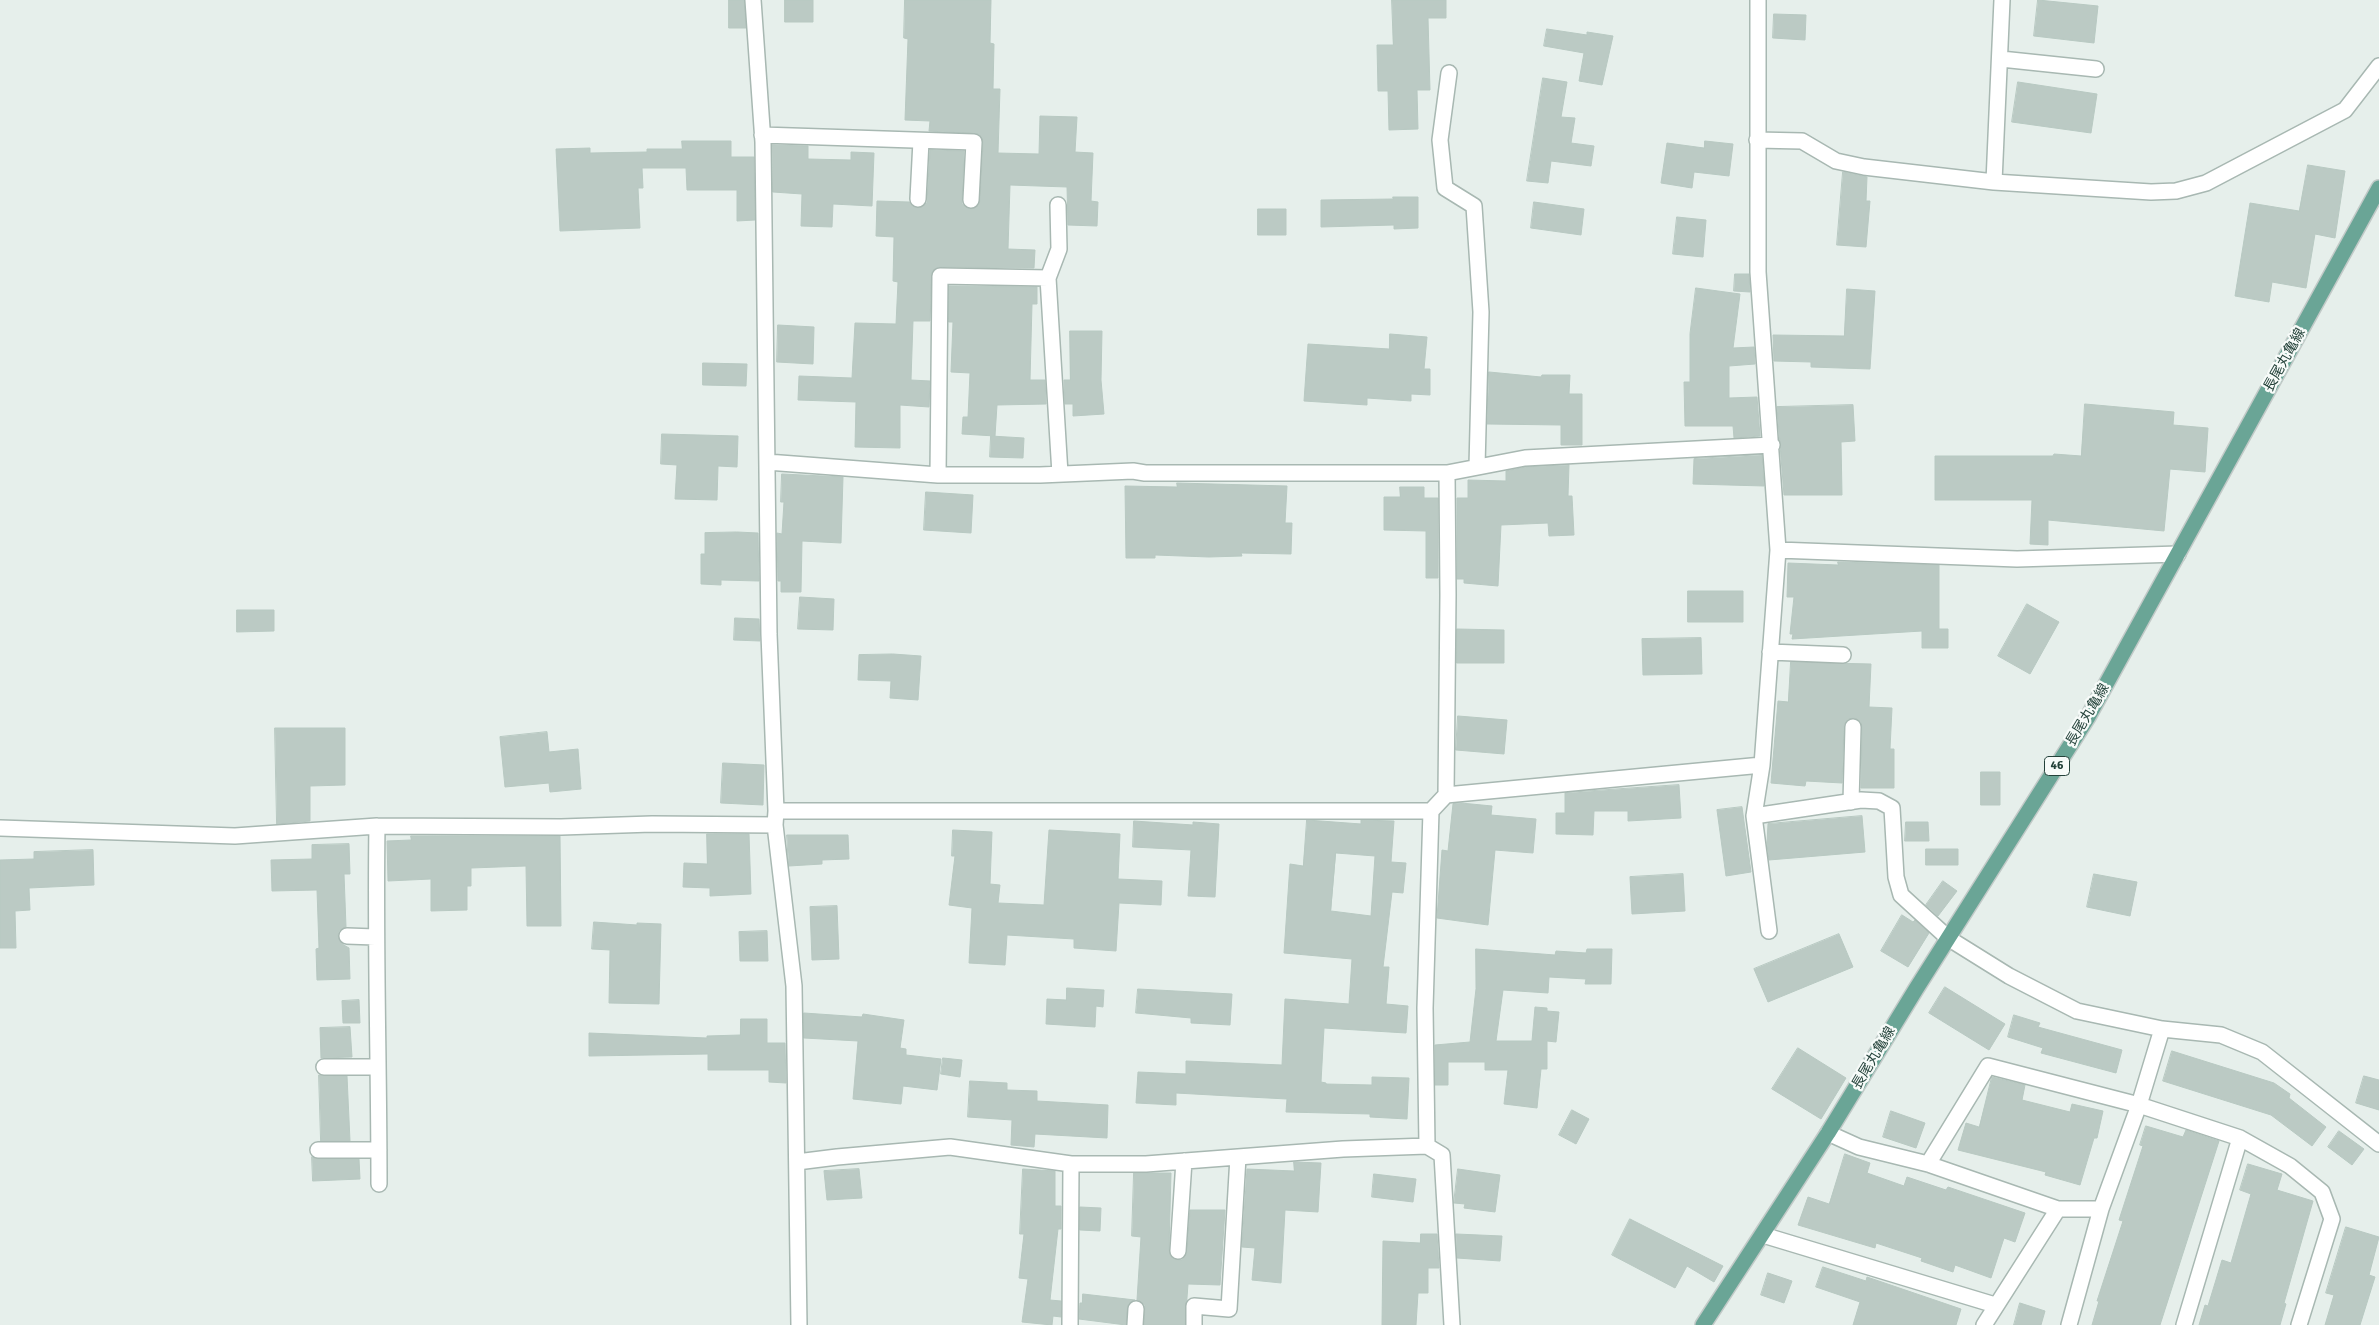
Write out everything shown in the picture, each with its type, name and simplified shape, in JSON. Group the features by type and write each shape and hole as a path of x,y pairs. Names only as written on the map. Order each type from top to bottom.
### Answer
{"main road":[{"name":"長尾丸亀線","path":"1703,1325 1763,1236 2088,717 2379,188"}],"street":[{"path":"752,0 762,135 775,818 794,986 800,1325"},
{"path":"1758,0 1758,272 1772,445 1778,550 1762,764 1754,816 1769,931"},
{"path":"1994,182 2001,59 2002,0"},
{"path":"2001,59 2096,69"},
{"path":"1758,140 1802,141 1836,161 1864,167 1994,182 2151,192 2176,190 2206,183 2345,110 2379,64"},
{"path":"1449,73 1440,140 1446,188 1474,206 1481,312 1477,466"},
{"path":"762,135 974,142 971,200"},
{"path":"918,199 921,141"},
{"path":"1058,205 1059,248 1048,278 1060,474"},
{"path":"938,475 940,276 1048,278"},
{"path":"767,462 938,475 1060,474 1133,471 1144,473 1446,473 1525,458 1772,445"},
{"path":"1446,473 1448,595 1446,795"},
{"path":"1778,550 2017,559 2178,554"},
{"path":"1770,652 1843,655"},
{"path":"1851,802 1853,727"},
{"path":"1427,1146 1425,1008 1431,811 1446,795 1762,764"},
{"path":"1754,816 1851,802 1879,801 1892,808 1896,877 1901,895 1948,938 2009,976 2077,1011 2162,1028 2222,1035 2262,1052 2379,1144"},
{"path":"0,828 235,836 377,826 561,827 775,818 1431,811"},
{"path":"377,826 375,937 379,1184"},
{"path":"347,936 375,937"},
{"path":"2069,1325 2102,1209 2139,1105 2162,1028"},
{"path":"1928,1164 1988,1066 2139,1105 2240,1138 2290,1166 2322,1192 2332,1219 2299,1325"},
{"path":"324,1067 378,1067"},
{"path":"1828,1133 1859,1147 1928,1164 2058,1209 2102,1209"},
{"path":"2184,1325 2240,1138"},
{"path":"797,1162 950,1147 1071,1164 1146,1164 1427,1146 1442,1155 1452,1325"},
{"path":"318,1150 379,1150"},
{"path":"1194,1325 1194,1306 1228,1308 1238,1157"},
{"path":"1178,1251 1184,1161"},
{"path":"1070,1325 1071,1164"},
{"path":"1984,1325 1995,1304 2058,1209"},
{"path":"1763,1236 1995,1304"},
{"path":"1135,1325 1136,1310"}],"building":[{"path":"729,0 744,0 746,28 729,28"},
{"path":"785,0 813,0 813,22 785,22"},
{"path":"905,0 991,0 990,43 994,44 993,89 1000,89 998,153 1039,154 1040,116 1077,117 1075,152 1093,153 1091,201 1098,202 1097,226 1068,225 1067,187 1010,185 1008,249 1035,250 1034,268 940,267 932,271 930,321 913,321 911,380 930,381 929,407 900,405 900,448 855,447 856,402 798,400 799,376 852,378 855,323 896,324 898,282 893,281 894,237 876,236 877,201 909,202 918,208 927,203 930,150 964,151 962,204 971,209 979,205 980,200 983,142 979,134 929,131 930,121 905,120 908,39 904,38"},
{"path":"1392,0 1446,0 1446,18 1428,18 1430,90 1417,90 1418,129 1389,130 1388,91 1378,91 1377,45 1393,45"},
{"path":"2038,0 2098,6 2094,43 2034,36"},
{"path":"1774,14 1806,15 1805,40 1773,38"},
{"path":"1547,29 1587,35 1587,32 1613,36 1602,85 1579,81 1584,53 1544,46"},
{"path":"1543,78 1567,82 1561,117 1575,118 1571,143 1594,146 1591,166 1551,161 1548,183 1527,181"},
{"path":"2018,82 2097,94 2091,133 2012,122"},
{"path":"682,141 731,141 731,157 754,157 755,220 737,221 737,190 687,190 686,168 642,168 643,188 638,188 640,228 560,231 556,149 590,148 590,153 647,152 647,149 682,149"},
{"path":"1705,141 1733,144 1729,176 1694,172 1692,188 1661,183 1667,143 1704,148"},
{"path":"772,145 808,146 808,159 851,160 851,152 874,153 872,206 833,204 832,227 801,226 802,194 773,192"},
{"path":"2308,165 2345,171 2335,238 2315,234 2306,288 2272,282 2269,302 2235,296 2250,203 2299,211"},
{"path":"1843,172 1867,177 1866,201 1870,201 1866,247 1837,245"},
{"path":"1393,197 1418,197 1418,228 1394,229 1394,225 1321,227 1321,200 1393,199"},
{"path":"1534,202 1584,209 1581,235 1531,228"},
{"path":"1258,209 1286,209 1286,235 1258,235"},
{"path":"1677,217 1706,220 1703,257 1673,254"},
{"path":"1735,274 1749,274 1750,292 1734,291"},
{"path":"949,286 1037,287 1037,304 1032,304 1030,380 1045,380 1046,404 997,405 995,436 962,434 963,417 968,417 970,373 951,372 953,322 949,322"},
{"path":"1696,288 1740,294 1733,348 1754,347 1755,364 1729,366 1729,398 1757,397 1760,436 1734,438 1733,426 1685,426 1684,382 1690,382 1690,334"},
{"path":"1847,289 1875,291 1870,369 1811,367 1811,362 1774,361 1773,335 1844,336"},
{"path":"778,325 814,327 813,364 777,362"},
{"path":"1070,331 1102,331 1101,380 1104,414 1073,416 1073,404 1065,404 1064,380 1070,380"},
{"path":"1390,334 1427,337 1424,369 1430,369 1430,395 1411,394 1411,401 1367,398 1367,405 1304,401 1308,344 1389,349"},
{"path":"703,363 747,364 746,386 703,385"},
{"path":"1489,372 1541,377 1542,375 1570,375 1569,394 1582,394 1582,445 1561,445 1561,425 1487,424"},
{"path":"2085,404 2174,412 2173,425 2208,428 2205,472 2170,469 2164,531 2048,520 2048,545 2030,544 2032,500 1935,500 1935,456 2053,456 2054,454 2081,456"},
{"path":"1853,405 1855,441 1841,442 1842,495 1784,495 1777,407"},
{"path":"662,434 738,436 737,467 718,466 717,500 675,499 677,465 661,464"},
{"path":"991,436 1024,438 1023,458 990,457"},
{"path":"1762,455 1764,486 1693,484 1694,459"},
{"path":"1569,465 1568,496 1572,496 1574,535 1549,536 1548,523 1501,525 1498,586 1464,583 1464,579 1457,579 1457,498 1468,498 1468,480 1506,481 1506,471 1526,467"},
{"path":"782,474 843,477 841,543 802,541 801,592 781,592 781,581 778,581 777,533 782,534 784,502 781,502"},
{"path":"1177,483 1287,486 1285,523 1292,523 1291,554 1241,553 1242,556 1209,557 1155,555 1155,558 1126,558 1125,486 1177,487"},
{"path":"1400,487 1424,487 1424,498 1438,498 1438,578 1426,578 1426,531 1384,530 1384,497 1400,497"},
{"path":"926,492 973,495 971,533 924,530"},
{"path":"705,533 758,533 759,581 721,580 721,585 701,584 701,554 705,554"},
{"path":"1838,562 1939,565 1939,629 1948,629 1948,648 1922,648 1922,631 1792,639 1793,634 1790,634 1794,597 1787,597 1788,563 1838,565"},
{"path":"1688,591 1743,591 1743,622 1688,622"},
{"path":"800,597 834,599 833,630 798,629"},
{"path":"2027,604 2059,622 2030,674 1998,656"},
{"path":"237,610 274,610 274,631 237,632"},
{"path":"735,618 759,619 760,641 734,640"},
{"path":"1457,629 1504,630 1504,663 1457,663"},
{"path":"1701,638 1702,674 1643,675 1642,639"},
{"path":"893,654 921,656 918,700 890,698 891,681 858,680 859,655"},
{"path":"1791,662 1871,664 1869,707 1892,708 1890,749 1894,749 1894,788 1861,788 1862,727 1861,722 1854,718 1848,719 1844,726 1842,783 1806,781 1805,786 1771,783 1778,701 1788,702"},
{"path":"1458,716 1507,720 1504,754 1456,750"},
{"path":"275,728 345,728 345,785 310,786 310,821 277,824"},
{"path":"547,732 549,752 578,749 581,789 550,792 549,783 505,787 500,737"},
{"path":"723,763 764,765 763,805 721,803"},
{"path":"1981,772 2000,772 2000,805 1981,805"},
{"path":"1679,785 1681,818 1628,821 1628,811 1594,811 1593,835 1556,834 1556,813 1565,813 1565,793"},
{"path":"1453,804 1492,806 1491,815 1536,819 1533,853 1495,850 1488,925 1437,918 1442,850 1448,851"},
{"path":"1742,807 1751,872 1726,876 1717,810"},
{"path":"1862,816 1865,852 1769,860 1767,843 1768,824"},
{"path":"1307,820 1361,824 1361,820 1394,821 1391,862 1406,863 1403,893 1392,892 1383,967 1389,967 1386,1004 1408,1006 1406,1033 1324,1028 1321,1082 1326,1084 1372,1085 1372,1077 1409,1078 1407,1119 1370,1117 1370,1114 1286,1112 1287,1099 1176,1093 1176,1105 1136,1103 1138,1072 1186,1074 1186,1061 1282,1065 1285,999 1349,1004 1352,959 1284,953 1290,864 1303,866","holes":["1336,853 1375,856 1371,916 1331,911"]},
{"path":"1134,821 1193,825 1193,822 1219,824 1215,897 1188,896 1191,850 1133,847"},
{"path":"1906,822 1928,822 1929,841 1905,841"},
{"path":"953,830 992,832 990,884 1000,885 998,903 1044,905 1049,830 1120,834 1118,879 1162,881 1161,905 1119,903 1116,951 1074,948 1074,939 1007,935 1005,965 969,963 972,908 949,905 955,856 952,856"},
{"path":"707,834 749,834 751,894 710,896 710,888 683,887 684,863 707,864"},
{"path":"787,835 848,835 849,859 822,860 822,864 789,866"},
{"path":"411,836 560,836 561,926 527,926 526,866 471,868 471,886 467,886 467,910 431,911 431,879 388,881 387,841 411,840"},
{"path":"349,844 350,874 344,874 346,927 339,931 338,936 342,944 349,948 350,979 317,980 316,949 319,948 317,890 272,891 271,860 312,859 312,845"},
{"path":"1926,849 1958,849 1958,865 1926,865"},
{"path":"93,850 94,885 29,888 30,910 15,911 16,948 0,948 0,860 34,859 34,852"},
{"path":"1683,874 1685,911 1632,914 1630,877"},
{"path":"2094,874 2137,882 2130,916 2087,907"},
{"path":"1943,881 1957,891 1938,916 1926,905"},
{"path":"837,906 839,959 812,960 810,907"},
{"path":"1902,915 1913,922 1915,920 1929,933 1908,967 1881,951"},
{"path":"594,922 637,925 637,923 661,924 659,1004 609,1003 610,950 592,949"},
{"path":"767,931 768,961 740,961 739,932"},
{"path":"1839,934 1853,967 1768,1002 1754,969"},
{"path":"1476,949 1555,955 1556,951 1586,953 1587,949 1612,949 1611,984 1585,984 1586,979 1549,977 1548,993 1503,990 1496,1041 1532,1041 1535,1007 1559,1012 1556,1042 1547,1041 1547,1069 1541,1069 1537,1108 1504,1104 1508,1070 1485,1070 1485,1062 1448,1062 1448,1085 1435,1085 1435,1045 1470,1042 1476,989"},
{"path":"1945,987 2005,1024 1989,1050 1929,1013"},
{"path":"1067,988 1104,990 1103,1007 1096,1006 1095,1027 1046,1024 1047,999 1066,1000"},
{"path":"1138,989 1232,994 1230,1025 1191,1023 1191,1018 1136,1013"},
{"path":"359,1000 360,1023 343,1023 342,1001"},
{"path":"804,1013 862,1017 863,1014 904,1020 900,1048 906,1049 906,1055 941,1059 937,1090 903,1086 901,1104 853,1099 858,1041 804,1038"},
{"path":"2014,1015 2040,1023 2038,1027 2122,1050 2116,1073 2041,1053 2043,1048 2008,1037"},
{"path":"741,1019 767,1019 767,1043 785,1043 786,1083 769,1082 769,1070 708,1070 708,1054 589,1056 589,1033 707,1038 707,1036 740,1035"},
{"path":"350,1027 352,1057 321,1058 320,1028"},
{"path":"1798,1048 1846,1078 1821,1119 1772,1089"},
{"path":"2172,1051 2274,1083 2290,1094 2289,1098 2326,1127 2312,1146 2271,1115 2163,1081"},
{"path":"943,1058 962,1060 960,1077 941,1074"},
{"path":"319,1075 347,1076 350,1141 321,1141"},
{"path":"2364,1076 2379,1080 2379,1110 2356,1103"},
{"path":"1992,1077 2025,1085 2022,1100 2070,1112 2072,1104 2103,1111 2097,1138 2094,1138 2080,1185 2045,1175 2046,1172 1958,1150 1966,1123 1979,1127"},
{"path":"970,1081 1007,1083 1007,1090 1037,1091 1037,1101 1108,1105 1107,1138 1035,1134 1034,1147 1011,1145 1012,1120 968,1117"},
{"path":"1572,1110 1589,1119 1576,1144 1559,1135"},
{"path":"1891,1111 1925,1123 1916,1148 1883,1137"},
{"path":"2146,1126 2183,1137 2186,1130 2219,1141 2160,1325 2092,1325 2099,1301 2097,1301 2123,1221 2119,1220 2143,1146 2140,1145"},
{"path":"2339,1131 2364,1149 2352,1165 2328,1147"},
{"path":"1845,1154 1870,1163 1867,1173 1904,1186 1907,1177 1946,1190 1948,1187 2025,1213 2015,1242 2004,1238 1991,1278 1955,1265 1953,1272 1921,1261 1922,1258 1876,1243 1875,1248 1798,1225 1808,1197 1829,1204"},
{"path":"312,1157 318,1159 359,1159 360,1179 313,1181"},
{"path":"1294,1162 1321,1163 1318,1212 1285,1210 1281,1283 1252,1280 1255,1248 1242,1247 1247,1169 1294,1171"},
{"path":"2248,1164 2282,1174 2277,1190 2313,1201 2284,1303 2286,1304 2280,1325 2199,1325 2205,1305 2208,1306 2222,1260 2231,1263 2251,1194 2240,1190"},
{"path":"859,1169 862,1198 827,1200 824,1171"},
{"path":"1023,1169 1055,1171 1055,1206 1061,1206 1061,1229 1058,1229 1050,1300 1061,1301 1061,1317 1053,1316 1052,1325 1022,1322 1028,1279 1019,1278 1024,1234 1020,1234"},
{"path":"1458,1169 1500,1175 1495,1212 1464,1208 1465,1204 1454,1203"},
{"path":"1134,1173 1171,1173 1169,1250 1173,1259 1182,1260 1187,1252 1190,1210 1225,1210 1220,1285 1188,1284 1185,1325 1144,1325 1145,1305 1137,1300 1141,1237 1132,1236"},
{"path":"1374,1174 1416,1179 1413,1202 1372,1197"},
{"path":"1080,1207 1101,1208 1100,1231 1080,1230"},
{"path":"1630,1219 1723,1266 1714,1282 1687,1266 1675,1288 1612,1255"},
{"path":"2346,1227 2379,1237 2369,1275 2375,1277 2360,1325 2325,1325 2334,1295 2326,1293"},
{"path":"1421,1234 1437,1234 1439,1268 1428,1268 1428,1293 1418,1293 1416,1325 1382,1325 1383,1241 1420,1243"},
{"path":"1456,1234 1502,1236 1500,1261 1457,1258"},
{"path":"1823,1267 1866,1281 1867,1277 1961,1309 1956,1325 1853,1325 1860,1302 1816,1287"},
{"path":"1768,1273 1792,1281 1784,1303 1761,1295"},
{"path":"1083,1294 1135,1300 1128,1304 1126,1325 1079,1319 1080,1303 1082,1303"},
{"path":"2020,1303 2045,1311 2041,1325 2014,1325"}]}
